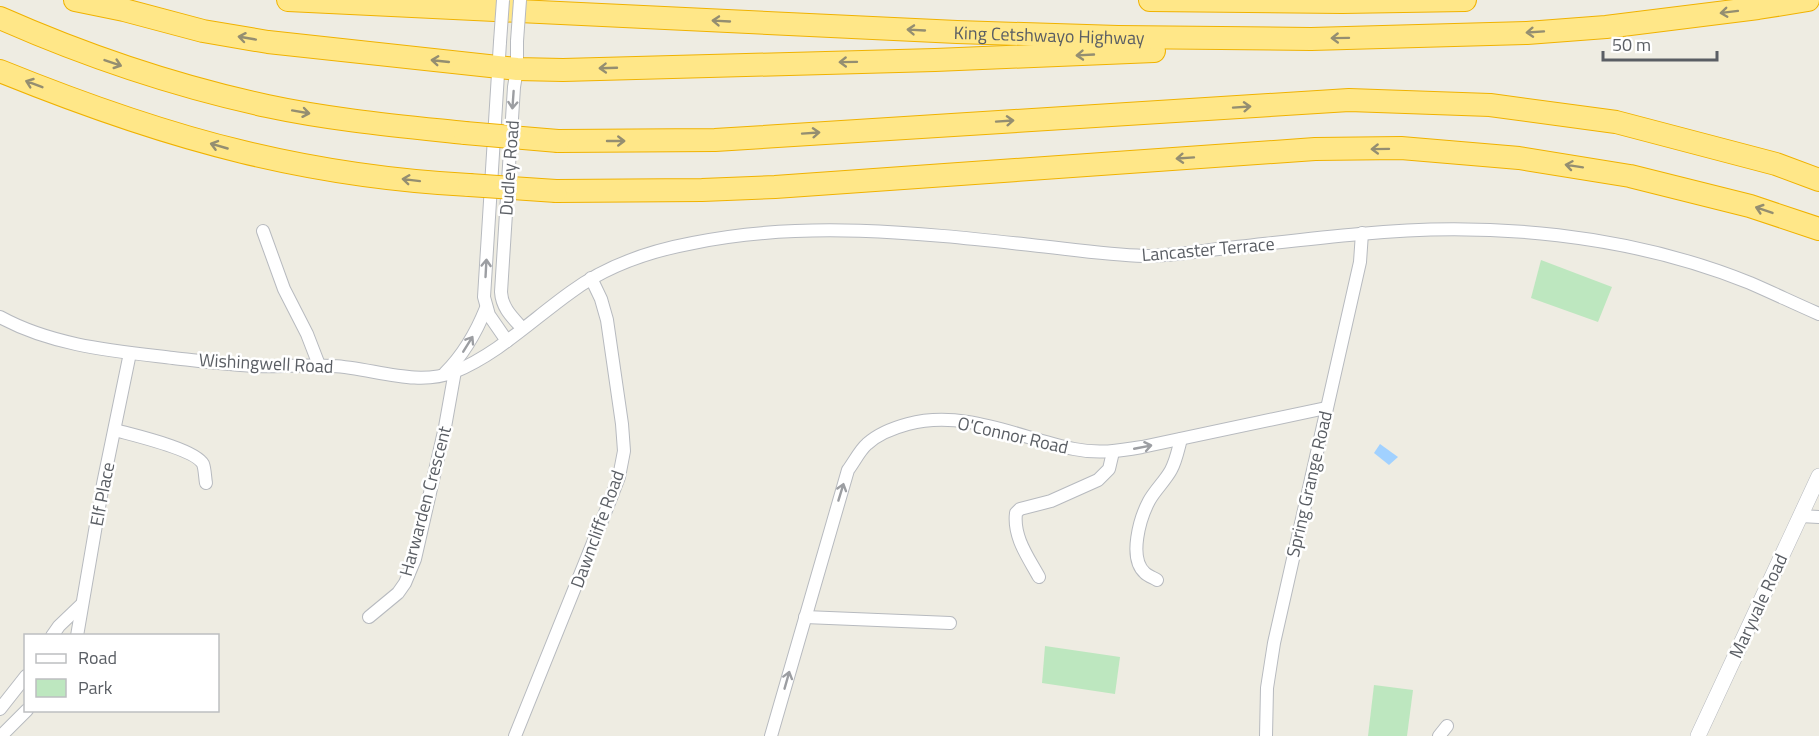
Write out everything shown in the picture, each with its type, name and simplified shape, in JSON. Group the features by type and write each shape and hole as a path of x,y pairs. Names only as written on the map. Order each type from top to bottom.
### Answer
{"highway":[{"path":"75,0 124,10 203,31 268,42 508,68 563,70 1078,55 1203,49 1311,39"},
{"path":"98,0 124,10"},
{"name":"King Cetshwayo Highway","path":"288,0 957,32 1311,39 1470,35 1606,27 1808,0"},
{"name":"King Cetshwayo Highway","path":"1150,0 1342,2 1465,0"},
{"path":"0,18 99,58 162,80 269,107 346,120 465,133 558,141 715,140 1361,100 1490,105 1616,122 1776,164 1819,180"},
{"path":"0,71 158,129 244,153 367,176 430,183 556,191 702,190 775,187 1315,149 1401,148 1519,158 1630,176 1750,206 1819,229"}],"street":[{"name":"Dudley Road","path":"503,0 500,42 508,68 501,300 505,309 522,328"},
{"name":"Dudley Road","path":"507,341 492,321 484,297 508,68 517,41 520,0"},
{"name":"Lancaster Terrace","path":"591,278 616,266 694,242 811,230 927,234 1141,256 1163,256 1362,233 1438,229 1487,230 1574,237 1682,260 1748,282 1819,314"},
{"path":"263,231 284,290 307,334 319,365"},
{"name":"Spring Grange Road","path":"1266,736 1267,688 1274,643 1360,262 1362,233"},
{"path":"522,328 591,278"},
{"name":"Dawncliffe Road","path":"515,736 619,477 624,451 608,320 591,278"},
{"name":"Dudley Road","path":"442,376 469,344 486,308"},
{"name":"Wishingwell Road","path":"2,321 50,338 99,349 257,366 339,366 416,378 442,376 455,371 485,356 522,328"},
{"name":"Elf Place","path":"77,634 103,484 130,353"},
{"name":"Harwarden Crescent","path":"369,617 398,593 415,559 446,427 455,371"},
{"name":"O'Connor Road","path":"771,736 848,470 866,444 890,429 919,421 968,422 996,427 1074,449 1113,452 1326,408"},
{"path":"115,430 168,446 197,458 203,465 206,483"},
{"path":"1157,579 1145,574 1141,568 1137,535 1149,501 1174,463 1181,439"},
{"path":"1039,577 1015,529 1016,513 1027,506 1051,501 1098,480 1109,469 1113,452"},
{"name":"Maryvale Road","path":"1698,736 1819,476"},
{"path":"1800,516 1819,517"},
{"path":"53,634 82,604"},
{"path":"805,617 950,623"},
{"path":"0,709 24,679"},
{"path":"1,736 26,712"},
{"path":"1439,736 1447,726"}],"green space":[{"path":"1541,260 1612,287 1598,322 1531,298"},
{"path":"1045,646 1120,657 1115,694 1042,683"},
{"path":"1374,685 1413,690 1407,736 1368,736"}],"water":[{"path":"1380,444 1398,457 1389,465 1374,453"}]}
